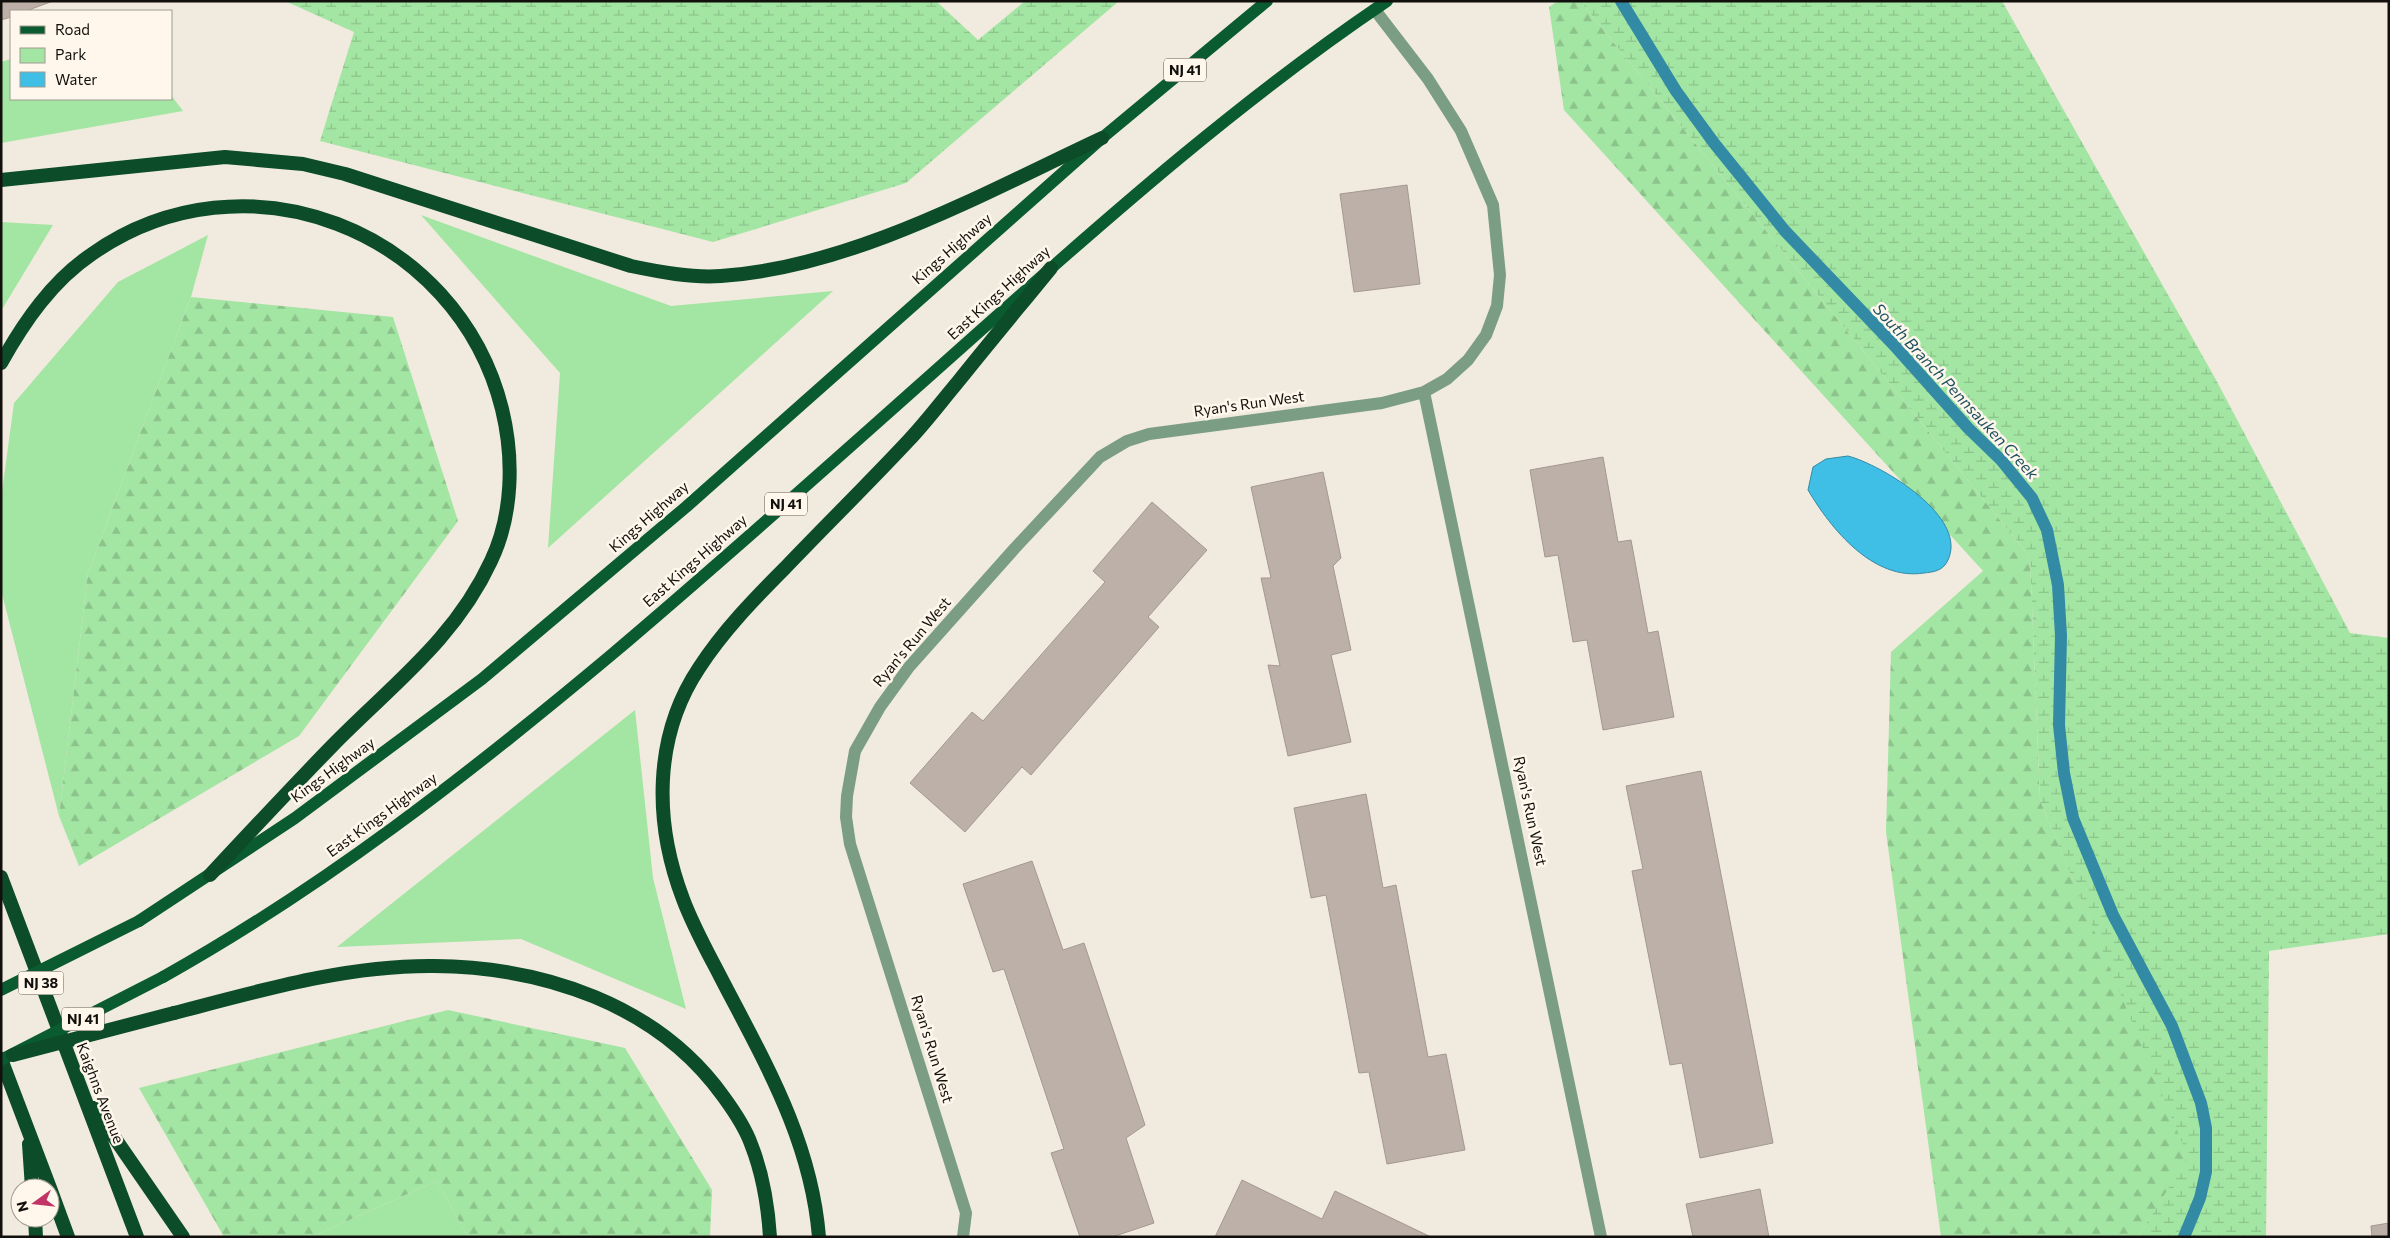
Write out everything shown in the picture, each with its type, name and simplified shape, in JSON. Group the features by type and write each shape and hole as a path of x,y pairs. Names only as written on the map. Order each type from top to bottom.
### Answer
{"highway":[{"path":"1,180 225,157 303,164 345,174 631,266 675,274 721,276 769,270 859,246 905,229 1102,138"},
{"path":"1,363 35,309 61,281 90,255 125,234 160,220 196,210 231,206 269,207 307,214 339,224 400,257 426,277 450,304 472,334 487,364 499,396 507,431 510,467 508,497 502,530 492,559 477,590 423,659 336,742 210,875"},
{"path":"819,1237 816,1200 804,1154 788,1111 689,916 674,877 664,832 662,791 666,749 678,708 697,670 721,637 911,438 1051,268"},
{"name":"Kaighns Avenue","path":"1,877 137,1237"},
{"path":"46,1178 27,1128 5,1058 174,1013 305,981 378,969 433,966 481,968 526,974 570,987 612,1003 651,1026 683,1050 712,1081 734,1111 751,1144 762,1181 770,1237"},
{"path":"82,1090 183,1237"},
{"path":"27,1128 31,1178"},
{"path":"60,1215 68,1237"}],"main road":[{"name":"Kings Highway","path":"1,990 139,921 295,818 482,679 686,508 1102,138 1267,1"},
{"name":"East Kings Highway","path":"5,1058 163,977 225,942 355,856 491,754 712,568 1051,268 1164,171 1269,88 1387,1"}],"lane":[{"name":"Ryan's Run West","path":"963,1237 966,1213 850,844 846,817 847,796 855,751 880,707 909,668 1015,548 1100,457 1127,441 1149,434 1382,403 1424,392 1447,379 1468,360 1486,335 1497,306 1500,275 1493,204 1461,131 1428,79 1374,10"},
{"name":"Ryan's Run West","path":"1424,392 1602,1237"}],"green space":[{"path":"285,1 936,1 978,40 1025,1 1119,1 906,183 713,242 320,141 354,32"},
{"path":"1558,1 1580,1 2030,557 2040,800 2189,1157 2138,1237 1941,1237 1886,832 1891,652 1983,571 1564,110 1549,7"},
{"path":"1580,1 2002,1 2215,378 2350,633 2389,638 2389,934 2269,951 2266,1237 2138,1237 2188,1157 2040,800 2030,557"},
{"path":"10,59 10,100 172,100 172,96 183,111 1,143 1,62"},
{"path":"421,215 671,306 833,291 548,548 560,373"},
{"path":"1,222 53,225 1,311"},
{"path":"208,235 191,297 88,573 59,816 1,590 1,499 14,403 118,282"},
{"path":"191,297 393,317 458,521 299,736 79,866 59,816 88,573"},
{"path":"635,710 653,878 686,1009 521,939 337,947"},
{"path":"448,1010 625,1048 712,1190 710,1237 468,1237 437,1181 311,1237 224,1237 139,1088"},
{"path":"437,1181 468,1237 311,1237"}],"water":[{"path":"1848,456 1863,461 1901,482 1935,511 1946,528 1951,545 1947,562 1943,567 1924,573 1905,573 1888,569 1871,561 1841,536 1808,490 1813,467 1826,459"}],"building":[{"path":"1,1 53,1 29,10 10,10 10,17 1,20"},
{"path":"1407,185 1420,284 1354,292 1340,194"},
{"path":"1603,457 1618,542 1631,540 1648,633 1658,631 1674,717 1603,730 1587,640 1573,642 1558,555 1545,557 1530,470"},
{"path":"1323,472 1341,558 1333,566 1351,650 1331,655 1351,742 1288,756 1268,665 1280,666 1261,578 1271,578 1251,487"},
{"path":"1152,502 1207,550 1148,617 1159,627 1031,775 1022,767 965,832 910,783 972,712 983,721 1105,582 1093,571"},
{"path":"1701,771 1773,1143 1700,1158 1682,1063 1670,1065 1632,871 1643,869 1626,786"},
{"path":"1366,794 1383,888 1396,885 1428,1057 1446,1054 1465,1150 1387,1164 1369,1072 1359,1073 1326,895 1311,898 1294,808"},
{"path":"1032,861 1063,950 1084,943 1145,1125 1126,1138 1154,1223 1112,1237 1080,1237 1051,1153 1064,1149 1004,969 993,972 963,884"},
{"path":"1242,1180 1322,1219 1335,1191 1431,1237 1215,1237"},
{"path":"1760,1189 1769,1237 1693,1237 1686,1204"},
{"path":"2389,1223 2389,1237 2372,1237 2371,1226"}],"waterway":[{"name":"South Branch Pennsauken Creek","path":"1621,1 1676,91 1714,143 1785,231 1893,344 1968,428 2001,460 2032,498 2047,530 2058,585 2061,636 2059,725 2064,773 2073,818 2113,915 2172,1026 2201,1103 2206,1128 2206,1172 2200,1198 2184,1237"}]}
